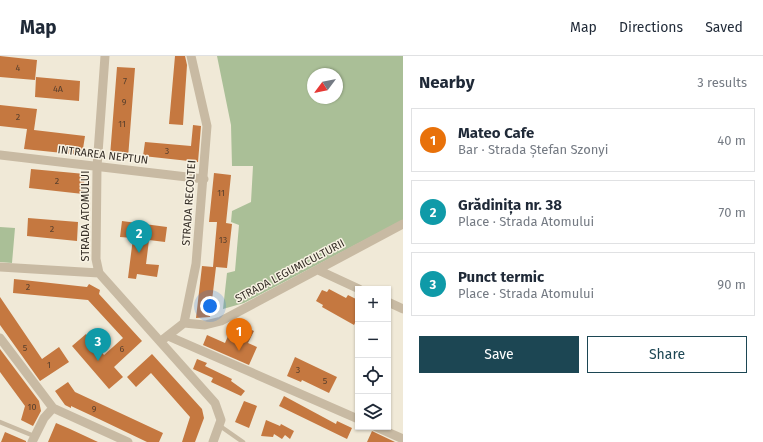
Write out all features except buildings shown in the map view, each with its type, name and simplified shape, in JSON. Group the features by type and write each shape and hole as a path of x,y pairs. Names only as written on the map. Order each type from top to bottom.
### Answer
{"street":[{"name":"STRADA ATOMULUI","path":"105,56 97,167 96,259 99,273 164,338 215,403 220,412 220,426"},
{"name":"STRADA RECOLTEI","path":"184,323 196,264 204,179 207,126 191,56"},
{"name":"INTRAREA NEPTUN","path":"0,156 204,179"},
{"name":"STRADA LEGUMICULTURII","path":"184,323 205,325 221,321 403,224"},
{"path":"0,267 99,273"},
{"path":"318,270 355,287"},
{"path":"391,303 403,309"},
{"path":"164,338 184,323"},
{"path":"0,338 53,408 128,442"},
{"path":"164,338 355,418"},
{"path":"33,439 44,418 53,408"},
{"path":"213,442 220,426"},
{"path":"383,430 403,439"}],"lane":[{"path":"0,422 33,439"},
{"path":"220,426 243,442"}],"green space":[{"path":"217,56 403,56 403,220 244,303 223,309 227,273 235,271 239,225 231,222 232,211 251,202 253,166 232,166 231,125"},
{"path":"0,227 15,228 12,263 0,262"}],"place":[{"name":"Grădinița nr. 38","path":"139,253"},
{"name":"Mateo Cafe","path":"239,351"},
{"name":"Punct termic","path":"98,361"}]}
